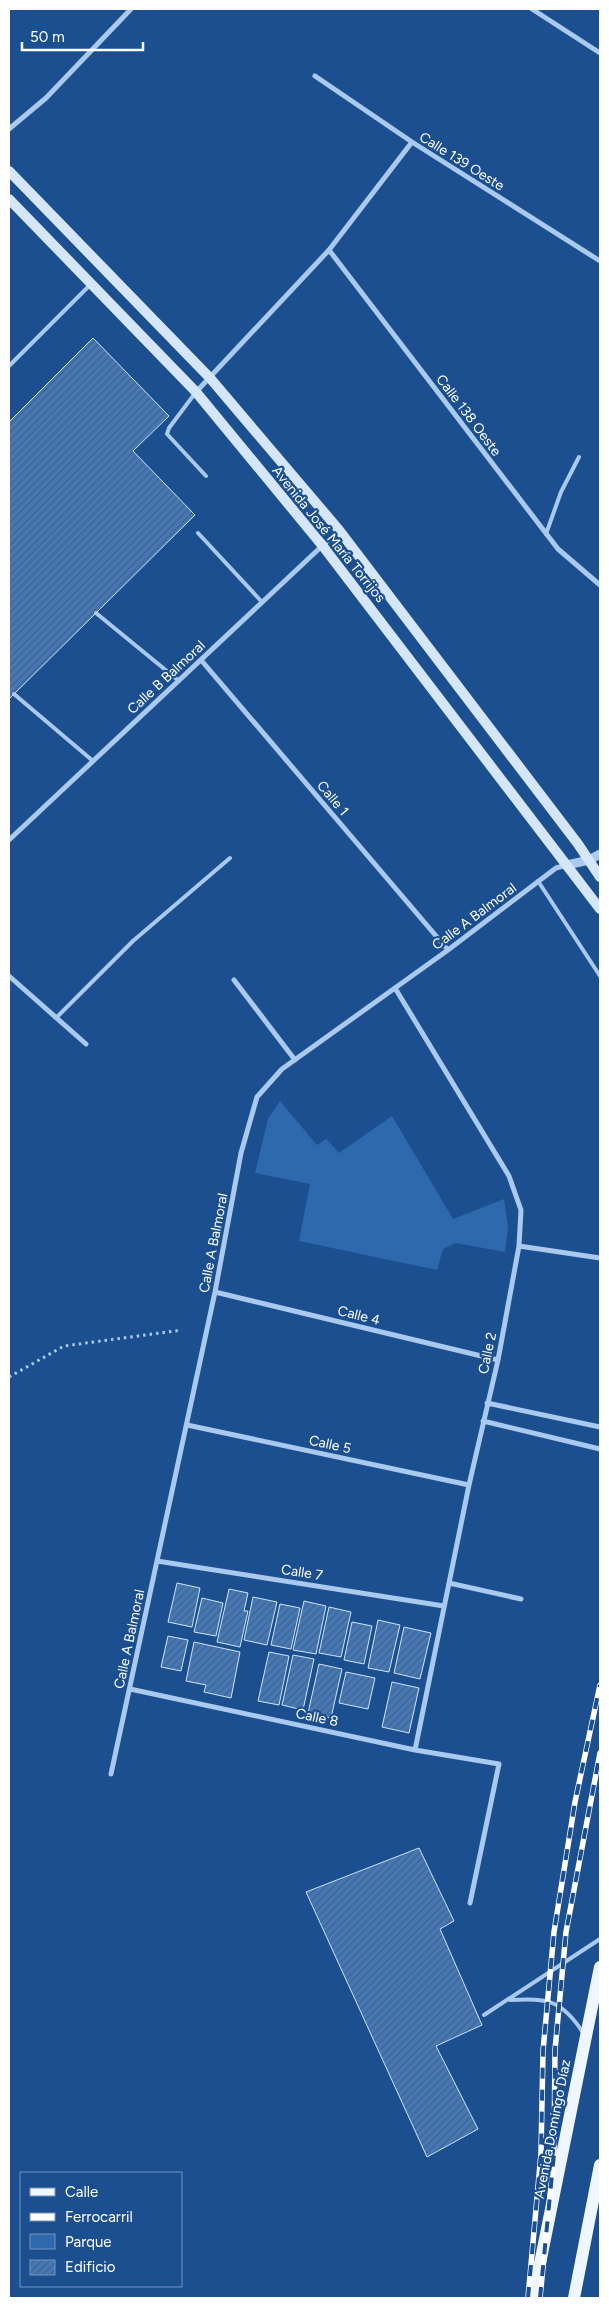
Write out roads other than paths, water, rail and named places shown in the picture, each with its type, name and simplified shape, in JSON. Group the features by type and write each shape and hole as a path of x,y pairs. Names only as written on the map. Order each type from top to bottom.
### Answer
{"main road":[{"name":"Avenida José María Torrijos","path":"9,171 210,378 339,530 600,877"},
{"name":"Avenida José María Torrijos","path":"9,199 196,392 322,545 600,909"},
{"name":"Avenida Domingo Díaz","path":"533,2298 600,1967"},
{"path":"574,2298 600,2165"}],"street":[{"path":"9,129 46,98 131,9"},
{"path":"532,9 600,53"},
{"name":"Calle 139 Oeste","path":"315,76 412,142 600,261"},
{"path":"196,392 329,250 412,142"},
{"name":"Calle 138 Oeste","path":"329,250 558,549 600,585"},
{"name":"Calle B Balmoral","path":"9,840 339,530"},
{"name":"Calle 1","path":"201,660 448,950"},
{"path":"567,865 589,860 600,854"},
{"name":"Calle A Balmoral","path":"112,1774 216,1292 241,1152 257,1097 282,1069 448,950 556,868 567,865"},
{"path":"9,976 86,1044"},
{"path":"234,980 295,1060"},
{"name":"Calle 2","path":"395,988 509,1176 521,1210 519,1246 498,1360 469,1485 415,1750"},
{"path":"519,1246 600,1258"},
{"name":"Calle 4","path":"216,1292 498,1360"},
{"path":"487,1402 600,1427"},
{"path":"483,1421 600,1449"},
{"name":"Calle 5","path":"187,1425 469,1485"},
{"name":"Calle 7","path":"157,1561 444,1606"},
{"path":"449,1583 521,1599"},
{"name":"Calle 8","path":"130,1689 415,1750 499,1764 470,1904"}],"lane":[{"path":"9,366 91,284"},
{"path":"196,392 169,428 167,434 206,476"},
{"path":"546,534 561,492 579,457"},
{"path":"198,533 262,602"},
{"path":"96,613 179,680"},
{"path":"14,694 93,761"},
{"path":"56,1018 133,941 230,858"},
{"path":"538,881 600,976"},
{"path":"484,2014 600,1939"},
{"path":"508,2000 535,1999 552,2002 569,2013 586,2038"}],"railway":[{"path":"528,2298 541,2153 543,2051 554,1932 575,1802 600,1685"},
{"path":"540,2298 554,2154 555,2050 566,1932 600,1753"}]}
